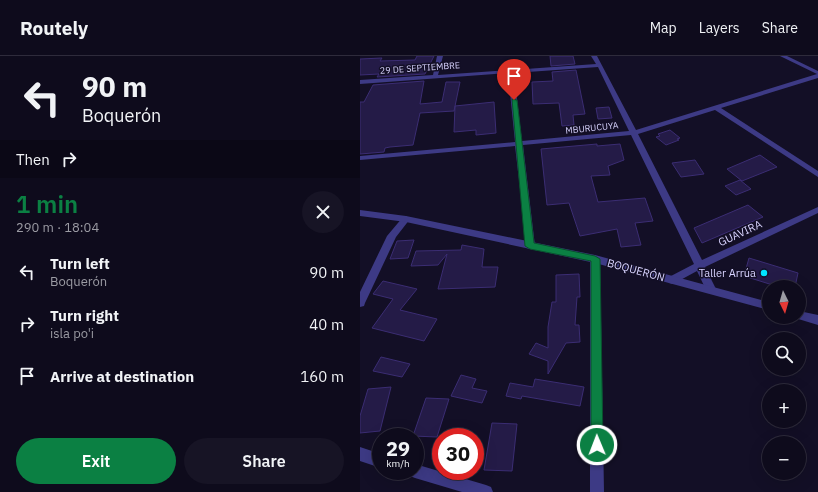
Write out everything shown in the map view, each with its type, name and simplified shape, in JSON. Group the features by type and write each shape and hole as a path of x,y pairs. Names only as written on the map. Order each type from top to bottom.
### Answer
{"street":[{"path":"435,77 440,56"},
{"path":"594,56 600,64 711,289"},
{"path":"783,56 818,72"},
{"name":"29 DE SEPTIEMBRE","path":"360,82 600,64"},
{"path":"512,71 530,246"},
{"name":"MBURUCUYA","path":"360,158 634,133 818,76"},
{"path":"717,108 818,175"},
{"name":"GUAVIRA","path":"673,280 700,265 818,210"},
{"name":"BOQUERÓN","path":"360,213 406,219 595,259 762,304"},
{"path":"360,303 392,236 406,219"},
{"path":"595,259 598,492"},
{"path":"806,317 818,320"},
{"path":"360,454 372,457"},
{"path":"424,474 486,492"}],"building":[{"path":"417,56 434,56 425,74 377,77 379,74 360,75 360,59 382,58 380,61 415,60"},
{"path":"550,56 573,56 575,64 551,66"},
{"path":"576,70 585,114 573,115 574,125 562,126 559,103 533,104 532,82 553,81 552,72"},
{"path":"424,81 420,104 442,102 446,82 460,82 454,111 420,113 413,145 385,148 384,152 360,154 360,102 364,102 373,85"},
{"path":"494,102 496,133 476,135 476,130 454,132 455,106"},
{"path":"609,107 612,118 598,119 596,108"},
{"path":"670,130 680,138 677,139 679,140 666,145 656,137 660,136 658,134"},
{"path":"597,144 597,146 620,144 624,160 608,166 610,175 591,176 598,202 645,198 653,221 635,223 641,245 621,247 617,229 580,236 569,203 547,205 541,149"},
{"path":"760,155 777,167 742,181 727,169"},
{"path":"695,160 704,174 681,177 672,163"},
{"path":"740,180 751,189 736,195 725,186"},
{"path":"748,205 763,217 702,243 694,228"},
{"path":"414,240 408,258 390,259 397,241"},
{"path":"462,245 484,249 482,267 498,267 495,287 438,289 447,254 438,265 411,266 416,251 461,250"},
{"path":"749,258 798,273 796,280 762,280 762,282 744,276"},
{"path":"579,274 580,297 577,297 575,325 579,325 580,342 566,343 548,374 548,361 529,354 536,343 548,348 548,327 552,302 556,302 556,275"},
{"path":"383,281 417,289 400,310 437,319 424,341 372,328 393,299 373,294"},
{"path":"381,357 410,364 402,377 373,371"},
{"path":"461,375 476,379 472,388 487,391 482,403 451,396"},
{"path":"535,379 584,387 580,406 522,396 521,399 506,396 510,383 533,387"},
{"path":"391,387 381,428 372,428 372,432 360,433 360,416 368,389"},
{"path":"426,398 449,399 440,428 432,428 432,437 424,436 424,428 416,428"},
{"path":"492,423 517,424 512,471 484,470"}],"place":[{"name":"Taller Arrúa","path":"764,273"}],"route":[{"path":"514,100 530,246 595,259 597,445"}]}
